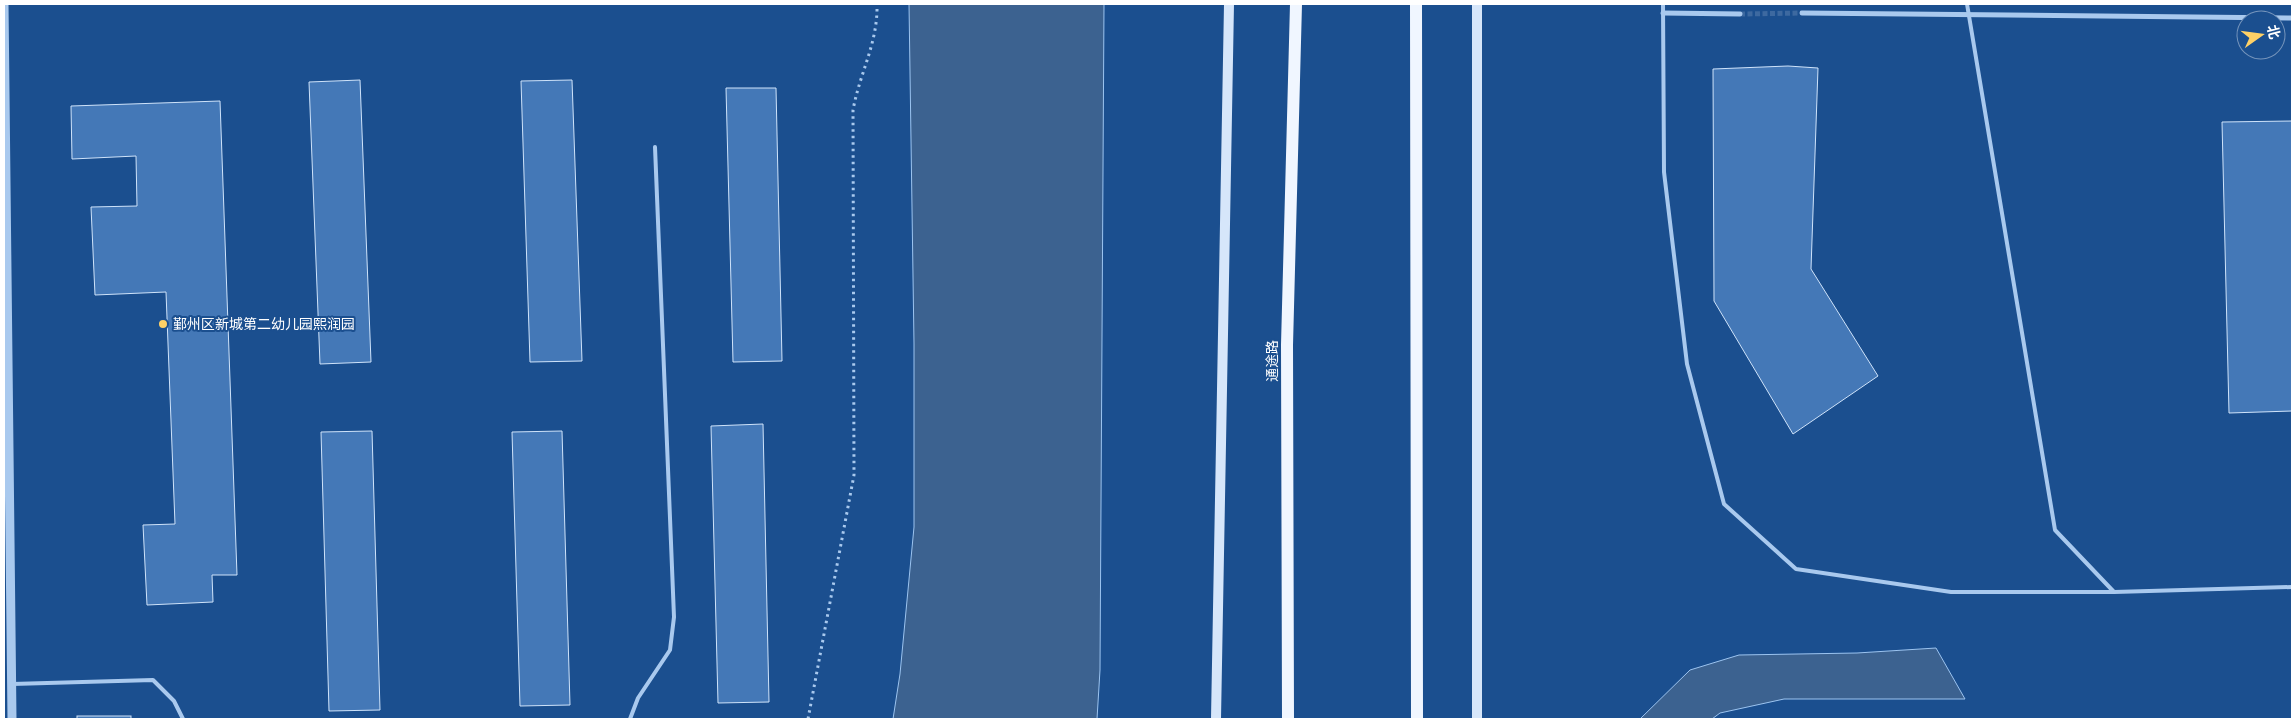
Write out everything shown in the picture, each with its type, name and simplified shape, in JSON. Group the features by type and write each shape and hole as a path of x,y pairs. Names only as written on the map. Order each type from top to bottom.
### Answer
{"main road":[{"path":"1216,719 1230,4"},
{"name":"通途路","path":"1288,719 1287,345 1296,4"},
{"path":"1416,4 1417,719"},
{"path":"1477,4 1477,719"}],"street":[{"path":"4,4 12,719"},
{"path":"1663,13 1740,14"},
{"path":"1802,13 2292,18"}],"lane":[{"path":"1663,4 1664,172 1687,364 1724,504 1796,569 1951,592 2114,592 2292,587"},
{"path":"1967,4 2055,530 2114,592"},
{"path":"630,719 638,698 670,650 674,617 656,147"},
{"path":"12,684 153,680 174,701 183,719"}],"path":[{"path":"808,719 854,475 853,110 857,90 875,40 877,4"}],"water":[{"path":"909,4 1104,4 1100,670 1097,719 893,719 900,674 914,527 914,344"},
{"path":"1936,648 1965,699 1784,699 1720,713 1712,719 1640,719 1690,670 1739,655 1857,653"}],"building":[{"path":"1788,66 1818,68 1811,269 1878,376 1793,434 1714,301 1713,69"},
{"path":"360,80 371,362 320,364 309,82"},
{"path":"572,80 582,361 530,362 521,81"},
{"path":"726,88 776,88 782,361 733,362"},
{"path":"220,101 237,575 212,575 213,602 147,605 143,525 175,524 166,292 95,295 91,207 137,206 136,156 72,159 71,106"},
{"path":"2292,121 2292,411 2229,413 2222,122"},
{"path":"763,424 769,702 718,703 711,426"},
{"path":"372,431 380,710 329,711 321,432"},
{"path":"562,431 570,705 520,706 512,432"},
{"path":"77,716 131,716 131,719 77,719"}],"tunnel":[{"path":"1740,14 1802,13"}],"place":[{"name":"鄞州区新城第二幼儿园熙润园","path":"163,324"}]}
